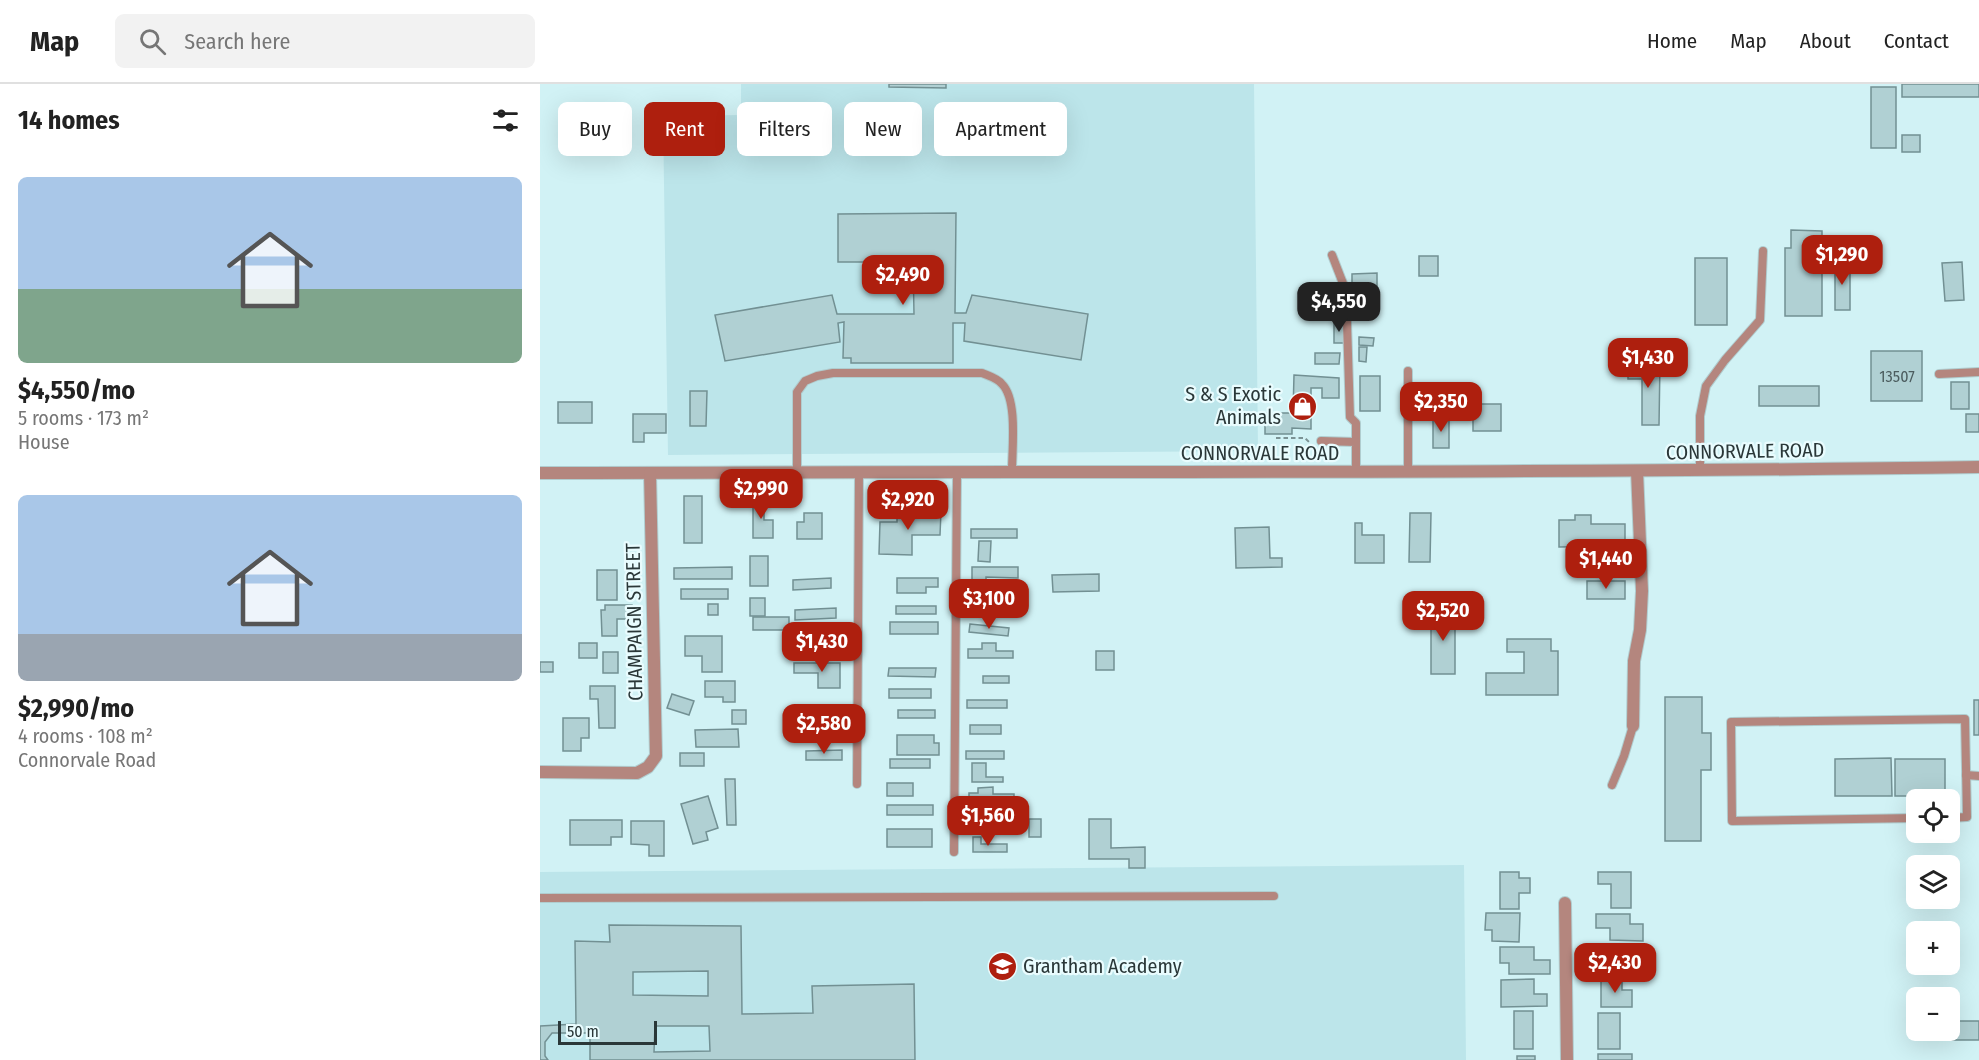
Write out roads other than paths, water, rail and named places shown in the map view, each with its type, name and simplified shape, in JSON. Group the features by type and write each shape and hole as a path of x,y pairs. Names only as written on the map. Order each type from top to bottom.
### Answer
{"street":[{"name":"CONNORVALE ROAD","path":"540,473 1012,471 1408,473 1979,467"},
{"path":"1633,726 1634,661 1640,630 1642,591 1637,471"},
{"name":"CHAMPAIGN STREET","path":"540,772 637,773 648,767 656,756 650,473"},
{"path":"1565,903 1567,1060"}],"lane":[{"path":"1700,471 1700,416 1706,386 1760,320 1763,251"},
{"path":"1332,255 1346,291 1350,417 1356,423 1356,473"},
{"path":"1408,371 1408,473"},
{"path":"1939,374 1979,372"},
{"path":"797,472 797,392 805,381 833,373 982,373 993,377 1010,394 1012,471"},
{"path":"1321,441 1356,442"},
{"path":"857,784 859,472"},
{"path":"954,852 957,472"},
{"path":"1906,818 1732,821 1731,722 1965,718 1967,818 1960,818"},
{"path":"1612,785 1633,726"},
{"path":"1966,775 1979,776"},
{"path":"540,898 1274,896"}],"place":[{"name":"S & S Exotic Animals","path":"1302,406"},
{"name":"Grantham Academy","path":"1002,966"}]}
